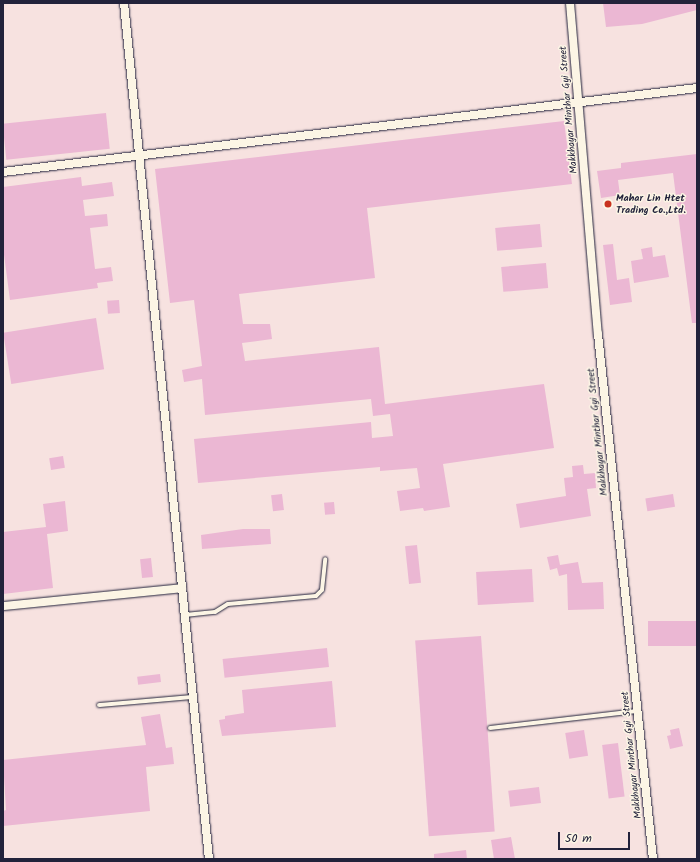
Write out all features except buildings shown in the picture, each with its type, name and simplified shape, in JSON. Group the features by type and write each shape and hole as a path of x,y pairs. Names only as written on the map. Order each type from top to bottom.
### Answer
{"street":[{"path":"124,3 137,156 209,859"},
{"name":"Makkhayar Minthar Gyi Street","path":"570,3 598,334 653,859"},
{"path":"3,172 697,88"},
{"path":"3,606 182,588"}],"lane":[{"path":"185,615 215,612 228,604 316,596 322,590 325,559"},
{"path":"99,705 193,697"},
{"path":"490,728 638,711"}],"shaded area":[{"path":"3,3 697,3 697,859 3,859"}],"place":[{"name":"Mahar Lin Htet Trading Co.,Ltd.","path":"608,204"}]}
